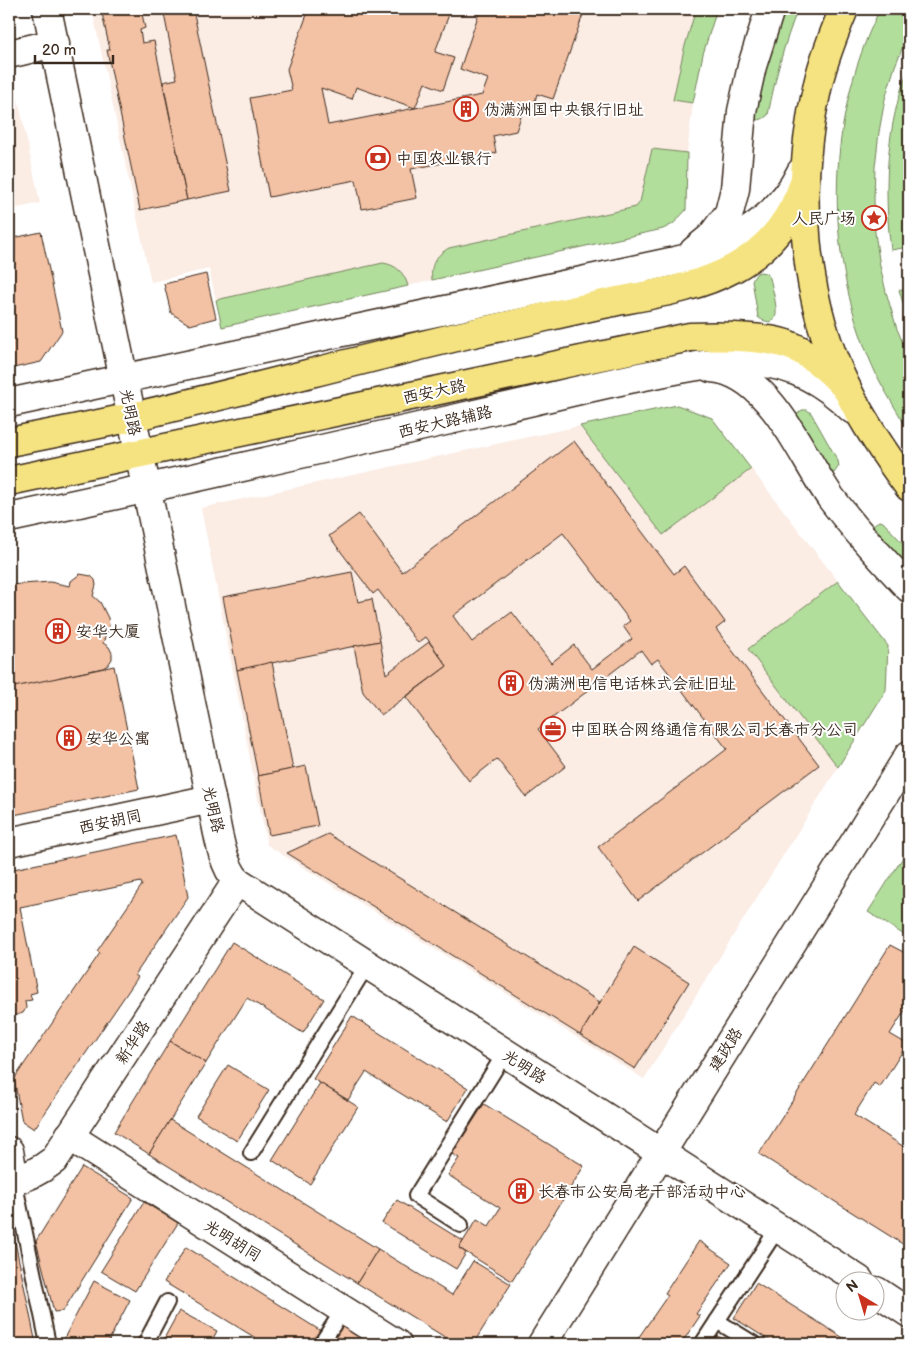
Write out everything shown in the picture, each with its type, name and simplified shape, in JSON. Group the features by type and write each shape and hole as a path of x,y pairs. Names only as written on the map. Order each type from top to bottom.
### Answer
{"main road":[{"path":"9,442 131,417 478,332 670,290 707,280 734,268 755,254 774,236 792,213 800,197 810,122 818,82 844,9"},
{"path":"805,170 806,240 812,278 833,354 847,389 866,424 909,487"},
{"name":"西安大路","path":"9,481 690,337 721,336 786,344 826,367 847,389"}],"street":[{"name":"光明路","path":"47,9 211,799 230,874 237,882 843,1270"},
{"path":"666,263 691,254 711,237 729,213 735,189 742,111 752,66 770,9"},
{"path":"9,54 54,43"},
{"path":"9,403 703,254 722,246 764,219 782,201 805,170"},
{"name":"西安大路辅路","path":"9,518 146,489 641,376 735,362 754,362 780,366 803,374 826,386 866,424"},
{"path":"694,367 721,369 745,381 766,398 794,436 834,502 858,532 909,588"},
{"name":"建政路","path":"542,1344 909,755"},
{"name":"西安胡同","path":"9,842 211,799"},
{"name":"新华路","path":"12,1181 42,1170 54,1160 237,882"},
{"name":"光明胡同","path":"70,1136 397,1344"},
{"path":"9,1151 12,1181"},
{"path":"886,1298 909,1313"}],"lane":[{"path":"251,1153 367,965"},
{"path":"461,1225 416,1196 505,1053"},
{"path":"12,1181 47,1339"},
{"path":"702,1344 778,1228"},
{"path":"145,1344 167,1302"},
{"path":"322,1344 343,1310"},
{"path":"717,1321 754,1344"}],"shaded area":[{"path":"92,9 717,9 703,54 693,103 687,153 686,210 673,224 663,229 222,327 209,269 151,282"},
{"path":"12,70 40,203 9,210 9,71"},
{"name":"中国联合网络通信有限公司长春市分公司","path":"677,405 712,418 888,646 886,690 644,1079 267,845 201,508"}],"green space":[{"path":"696,9 717,9 703,54 693,103 673,100 684,49"},
{"path":"778,9 798,9 780,61 768,115 756,120 754,119"},
{"name":"人民广场","path":"880,9 909,9 909,32 895,66 885,99 875,167 874,199 875,233 880,266 897,329 909,357 909,431 877,376 859,332 847,286 839,239 837,192 840,144 848,98 862,52"},
{"path":"909,67 909,247 891,250 887,204 888,157 895,111"},
{"path":"652,149 687,153 686,210 673,224 663,229 432,280 434,261 449,248 636,207 640,202"},
{"path":"383,263 392,265 399,270 408,286 222,327 216,300"},
{"path":"757,273 767,274 770,278 776,306 775,317 768,322 758,317 752,280"},
{"path":"909,288 909,323 899,290"},
{"path":"677,405 712,418 751,469 663,535 580,426"},
{"path":"802,410 807,410 811,413 838,461 839,466 834,473 830,474 795,416"},
{"path":"879,521 883,522 909,550 909,575 871,526"},
{"path":"838,581 888,646 886,690 838,767 748,649"},
{"path":"909,848 909,938 868,912"}],"building":[{"path":"101,9 141,9 145,28 140,30 142,43 154,41 187,200 140,210 107,50 110,50"},
{"path":"163,9 193,9 231,191 187,200 163,82 177,79"},
{"name":"伪满洲国中央银行旧址","path":"309,9 451,9 435,52 454,58 443,90 425,83 415,108 482,95 488,79 460,69 479,13 466,9 585,9 553,99 537,94 532,111 524,108 516,131 493,136 496,153 411,169 417,198 362,209 356,180 269,197 250,98 292,90 287,69","holes":["356,87 415,108 328,125 321,88 352,99"]},
{"path":"9,171 15,201 9,203"},
{"path":"41,232 62,331 41,362 9,369 9,239"},
{"path":"206,274 216,318 190,325 171,313 164,284"},
{"name":"伪满洲电信电话株式会社旧址","path":"574,441 674,574 684,566 725,622 716,629 819,765 638,901 598,847 727,749 658,659 651,664 641,650 538,729 566,766 526,797 497,759 469,781 406,697 447,666 426,637 418,643 378,590 373,594 329,536 359,514 402,572","holes":["563,533 630,621 623,626 632,639 592,669 574,645 551,663 512,612 472,642 453,616"]},
{"path":"352,572 358,602 372,599 380,641 237,670 223,597"},
{"name":"安华大厦","path":"80,574 91,576 95,580 96,585 93,596 100,602 108,618 109,626 103,643 109,647 112,659 103,668 61,677 30,687 9,690 9,585 50,582 70,586 71,581"},
{"path":"380,641 386,674 429,642 447,666 381,715 363,692 354,646"},
{"path":"272,662 293,769 258,776 237,670"},
{"name":"安华公寓","path":"114,666 139,789 9,816 9,688"},
{"path":"306,766 318,826 269,835 258,776"},
{"path":"328,834 600,1002 580,1035 287,853"},
{"path":"176,835 188,897 135,975 138,977 34,1129 22,1121 14,1079 100,953 97,951 142,885 141,882 20,907 37,992 30,994 32,1000 25,1001 26,1008 23,1013 9,1017 9,870"},
{"path":"232,942 324,999 303,1033 247,998 206,1063 170,1041"},
{"path":"890,945 909,955 909,1004 890,1034 907,1044 880,1087 874,1083 854,1115 909,1150 909,1248 759,1154"},
{"path":"634,947 689,982 635,1069 580,1035"},
{"path":"352,1016 468,1088 447,1122 366,1072 348,1100 313,1079"},
{"path":"170,1041 206,1063 149,1154 114,1132"},
{"path":"228,1065 269,1090 237,1141 196,1116"},
{"path":"320,1083 358,1107 310,1184 272,1160"},
{"name":"长春市公安局老干部活动中心","path":"484,1104 584,1166 512,1281 459,1248 477,1219 489,1226 500,1208 448,1175 459,1158 452,1154"},
{"path":"170,1120 378,1249 357,1283 149,1154"},
{"path":"82,1167 133,1198 63,1311 54,1312 36,1241"},
{"path":"397,1200 463,1241 459,1248 466,1253 456,1269 382,1223"},
{"path":"144,1202 178,1223 135,1291 101,1271"},
{"path":"11,1222 36,1344 9,1344 9,1223"},
{"path":"699,1241 731,1263 696,1314 700,1316 681,1344 634,1344 668,1295 665,1293"},
{"path":"186,1247 321,1331 313,1344 256,1344 259,1340 164,1282"},
{"path":"378,1249 452,1295 473,1261 511,1284 473,1344 456,1344 357,1283"},
{"path":"94,1281 130,1300 107,1344 61,1344"},
{"path":"756,1283 853,1344 775,1344 734,1318"},
{"path":"179,1311 217,1331 210,1344 161,1344"},
{"path":"341,1325 371,1344 329,1344"},
{"path":"718,1336 730,1344 713,1344"}],"place":[{"name":"伪满洲国中央银行旧址","path":"466,109"},
{"name":"中国农业银行","path":"378,158"},
{"name":"人民广场","path":"874,218"},
{"name":"安华大厦","path":"58,631"},
{"name":"伪满洲电信电话株式会社旧址","path":"511,683"},
{"name":"中国联合网络通信有限公司长春市分公司","path":"553,729"},
{"name":"安华公寓","path":"69,738"},
{"name":"长春市公安局老干部活动中心","path":"521,1191"}]}
